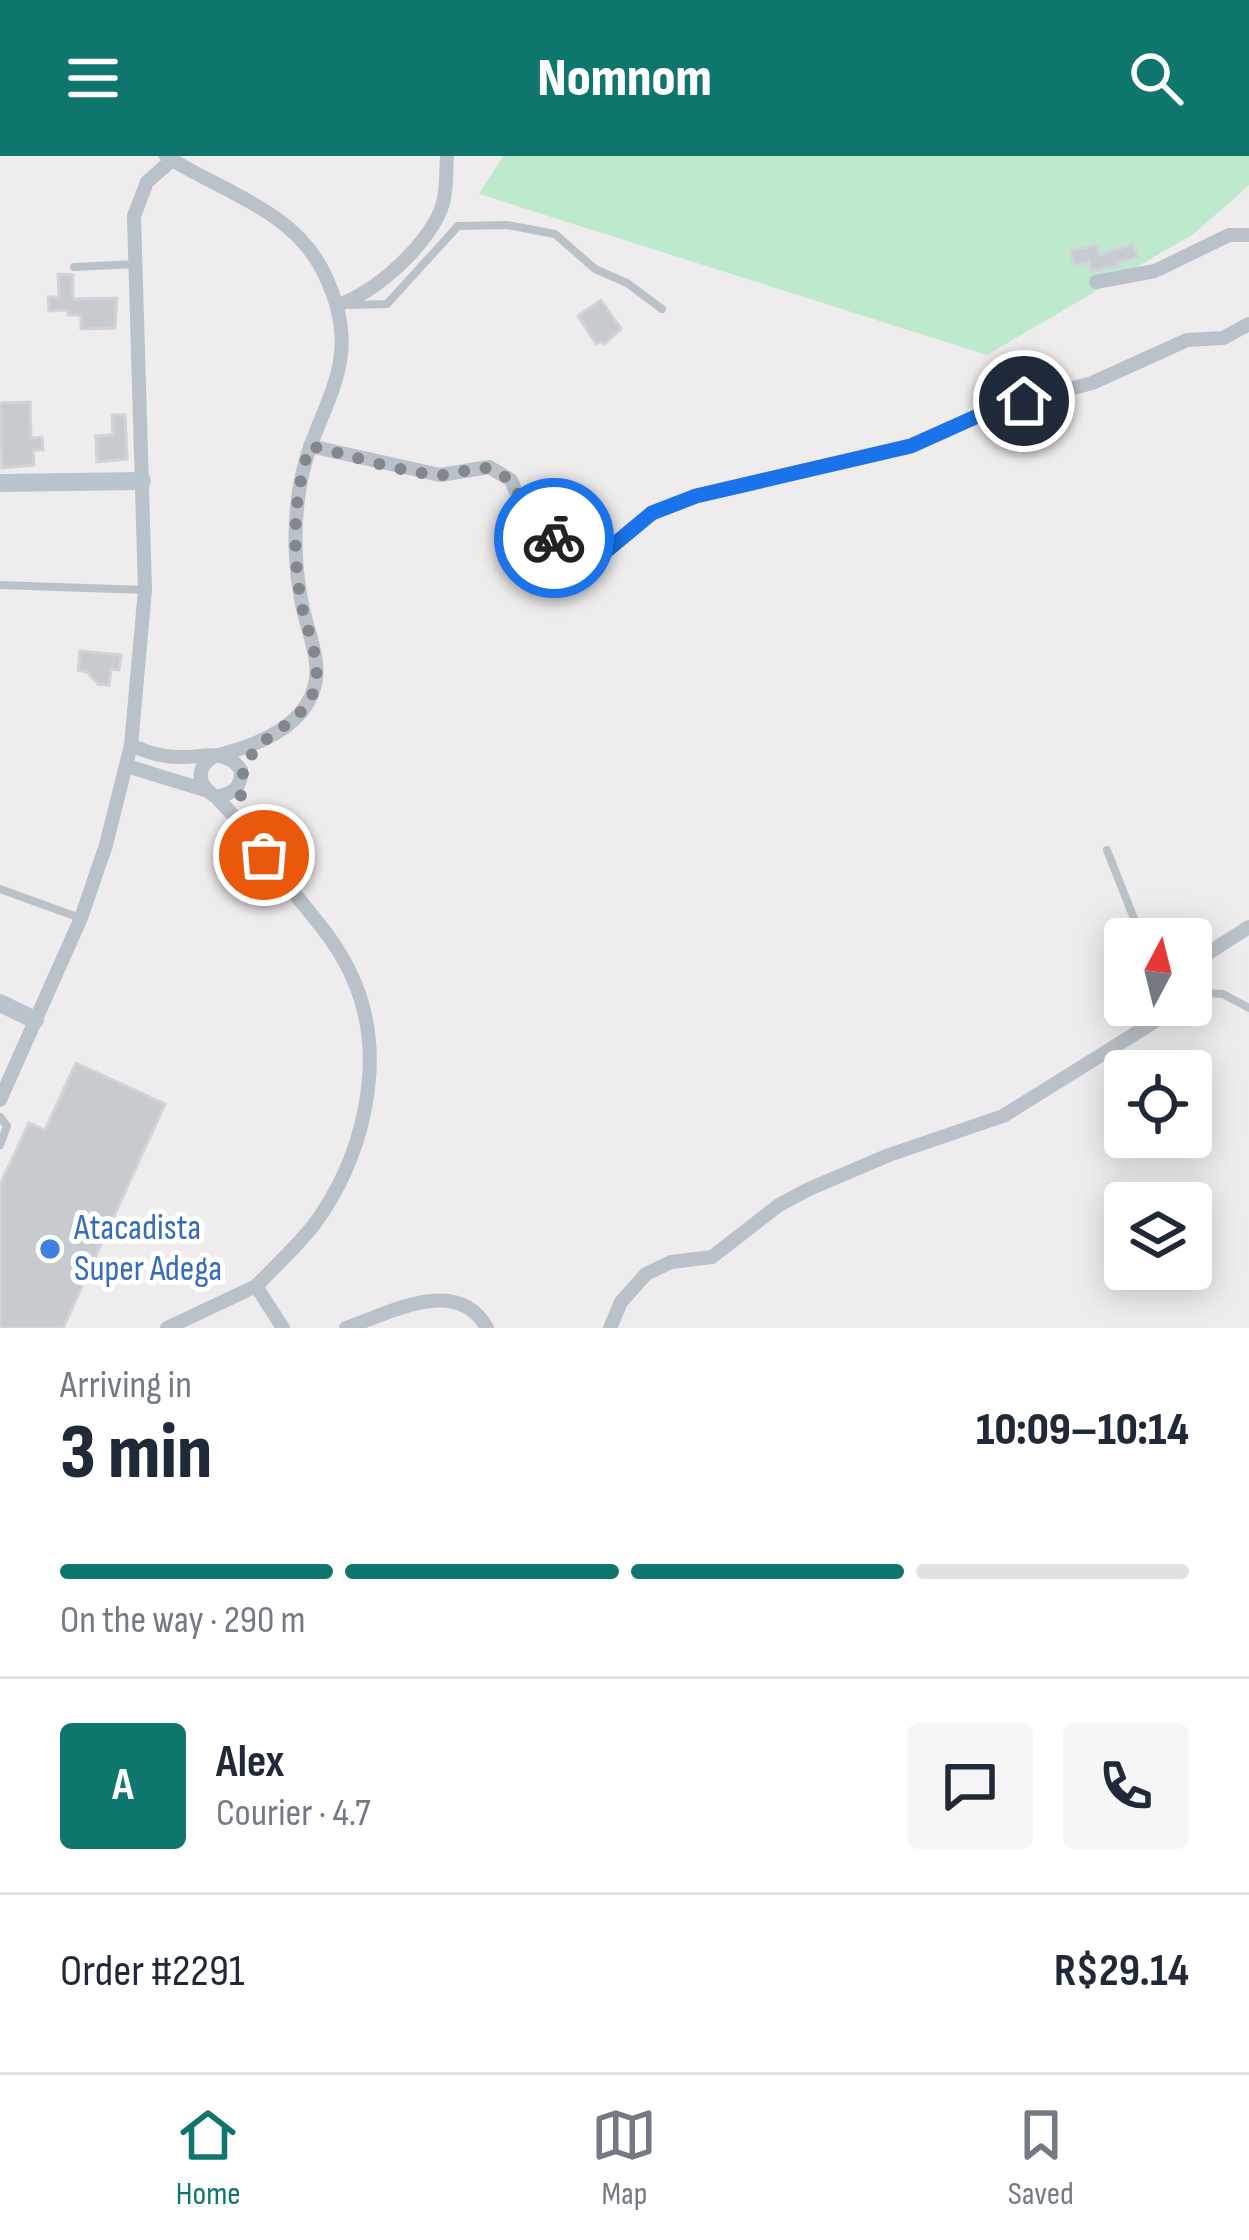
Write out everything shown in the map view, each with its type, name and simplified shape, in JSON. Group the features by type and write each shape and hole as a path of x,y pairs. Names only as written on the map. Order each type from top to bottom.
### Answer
{"street":[{"path":"337,305 374,287 435,221 446,192 447,156"},
{"path":"0,1100 81,918 131,745 145,590 134,216 147,182 169,158 248,200 294,232 323,271 337,305 341,369 310,446 296,522 301,600 316,685 302,712 257,744 205,761 200,772 210,794 245,825 348,968 362,1002 369,1053 363,1118 354,1151 313,1226 256,1286 167,1328"},
{"path":"1096,282 1155,271 1229,235 1249,235"},
{"path":"310,446 440,475 489,467 511,480 523,508 544,533 575,548 605,552 652,513 696,496 911,446 991,410 1092,383 1187,340 1223,338 1249,324"},
{"path":"0,483 142,481"},
{"path":"245,825 238,787 241,770 257,744"},
{"path":"131,745 160,756 219,754 234,759 241,770"},
{"path":"127,766 210,794 230,795 238,787"},
{"path":"1212,951 1249,927"},
{"path":"0,1003 35,1020"},
{"path":"610,1328 621,1302 646,1274 671,1262 712,1257 778,1205 809,1189 889,1155 1003,1116 1147,1026"},
{"path":"256,1286 284,1328"},
{"path":"346,1328 433,1300 462,1305 487,1328"}],"lane":[{"path":"337,305 388,304 458,226 506,225 555,234 595,269 662,309"},
{"path":"74,267 136,264"},
{"path":"0,585 145,590"},
{"path":"1107,850 1134,918"},
{"path":"0,890 81,918"},
{"path":"1212,994 1249,1008"},
{"path":"0,1117 7,1126 0,1144"}],"green space":[{"path":"503,156 1249,156 1249,185 1195,233 987,355 479,194"}],"building":[{"path":"1133,244 1138,257 1091,271 1089,262 1074,266 1070,251 1097,245 1100,255"},
{"path":"58,274 73,275 73,299 117,298 115,328 81,329 81,315 49,311 48,297 59,297"},
{"path":"601,300 621,329 604,344 596,344 578,316"},
{"path":"30,402 31,438 42,437 43,450 33,450 34,465 2,468 0,403"},
{"path":"112,415 125,415 127,459 97,462 96,436 113,435"},
{"path":"80,651 121,655 119,670 111,669 109,685 98,684 78,670"},
{"name":"Atacadista Super Adega","path":"76,1063 165,1104 63,1328 0,1328 0,1185 29,1123 45,1130"}],"way so far":[{"path":"264,855 245,825 238,787 241,770 257,744 302,712 316,685 301,600 296,522 310,446 440,475 489,467 511,480 523,508 554,538"}],"place":[{"name":"Atacadista Super Adega","path":"50,1249"}],"route":[{"path":"554,538 575,548 605,552 652,513 696,496 911,446 991,410 1024,401"}]}
